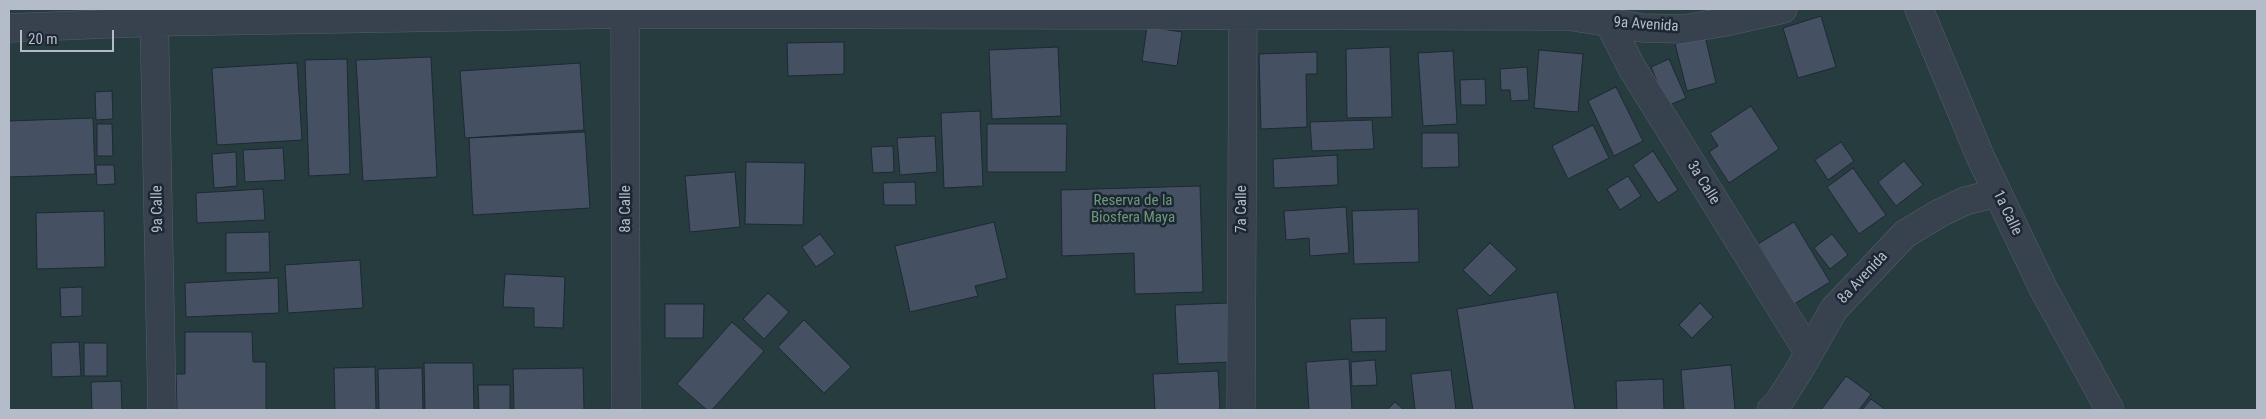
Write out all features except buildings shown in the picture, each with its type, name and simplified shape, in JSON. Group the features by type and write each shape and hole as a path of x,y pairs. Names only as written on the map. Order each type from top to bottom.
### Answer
{"street":[{"name":"9a Avenida","path":"9,28 154,16 625,11 1243,12 1608,16 1643,28 1683,29 1742,19 1783,9"},
{"name":"1a Calle","path":"1919,9 1997,192 2043,288 2110,410"},
{"name":"8a Calle","path":"625,11 626,410"},
{"name":"7a Calle","path":"1241,410 1243,12"},
{"name":"9a Calle","path":"154,16 162,410"},
{"name":"3a Calle","path":"1608,16 1632,68 1652,102 1809,353"},
{"name":"8a Avenida","path":"1770,410 1779,402 1834,309 1905,234 1938,214 1965,201 1997,192"}],"green space":[{"name":"Reserva de la Biosfera Maya","path":"9,9 2257,9 2257,410 9,410"}]}
